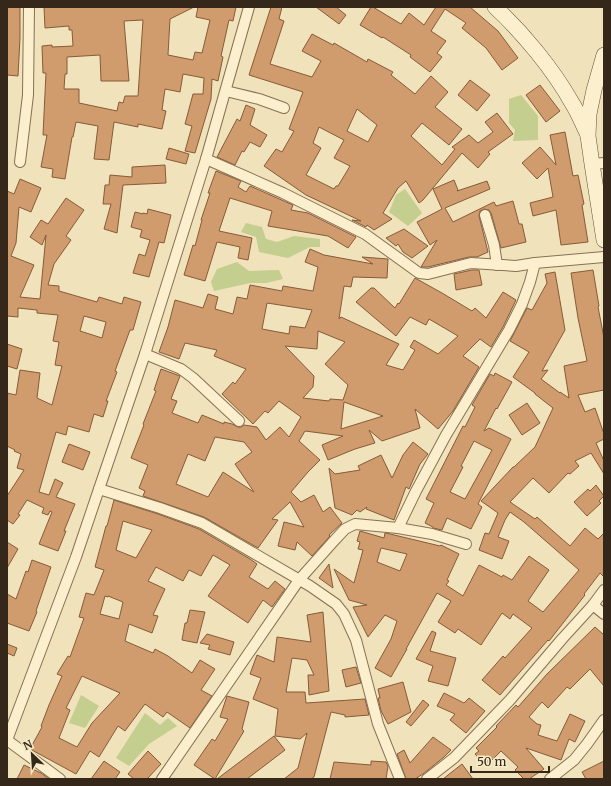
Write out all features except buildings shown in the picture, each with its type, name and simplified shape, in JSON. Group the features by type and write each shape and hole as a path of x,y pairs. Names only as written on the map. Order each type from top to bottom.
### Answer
{"street":[{"path":"20,162 28,96 30,7"},
{"path":"60,779 7,740 76,557 145,354 206,159 249,7"},
{"path":"495,7 514,25 558,80 572,103 588,136 598,164 604,240"},
{"path":"588,136 589,114 604,55"},
{"path":"226,91 260,99 284,108"},
{"path":"206,159 283,193 365,234 419,274 428,274 471,263 497,266 516,266 604,257"},
{"path":"485,215 494,245 497,266"},
{"path":"398,528 446,435 509,330 522,304 535,264"},
{"path":"145,354 181,369 193,378 239,421"},
{"path":"99,489 202,523 299,580 336,604 344,614 356,640 378,724 400,779"},
{"path":"162,779 299,580 345,529 355,524 398,528 432,534 466,544"},
{"path":"427,779 454,758 510,700 593,605 604,590"},
{"path":"593,605 604,614"},
{"path":"550,779 574,760 604,720"}],"green space":[{"path":"521,95 538,116 538,140 513,141 515,130 509,123 509,99"},
{"path":"405,189 422,213 408,226 389,212 396,195"},
{"path":"246,223 262,227 266,239 277,242 294,236 320,239 320,247 310,247 288,258 259,252 256,237 241,232"},
{"path":"237,262 249,271 279,270 283,279 266,283 250,283 214,291 211,282 217,269"},
{"path":"81,695 99,706 85,728 69,723"},
{"path":"145,713 160,725 168,718 177,726 149,744 129,766 116,758"}]}
